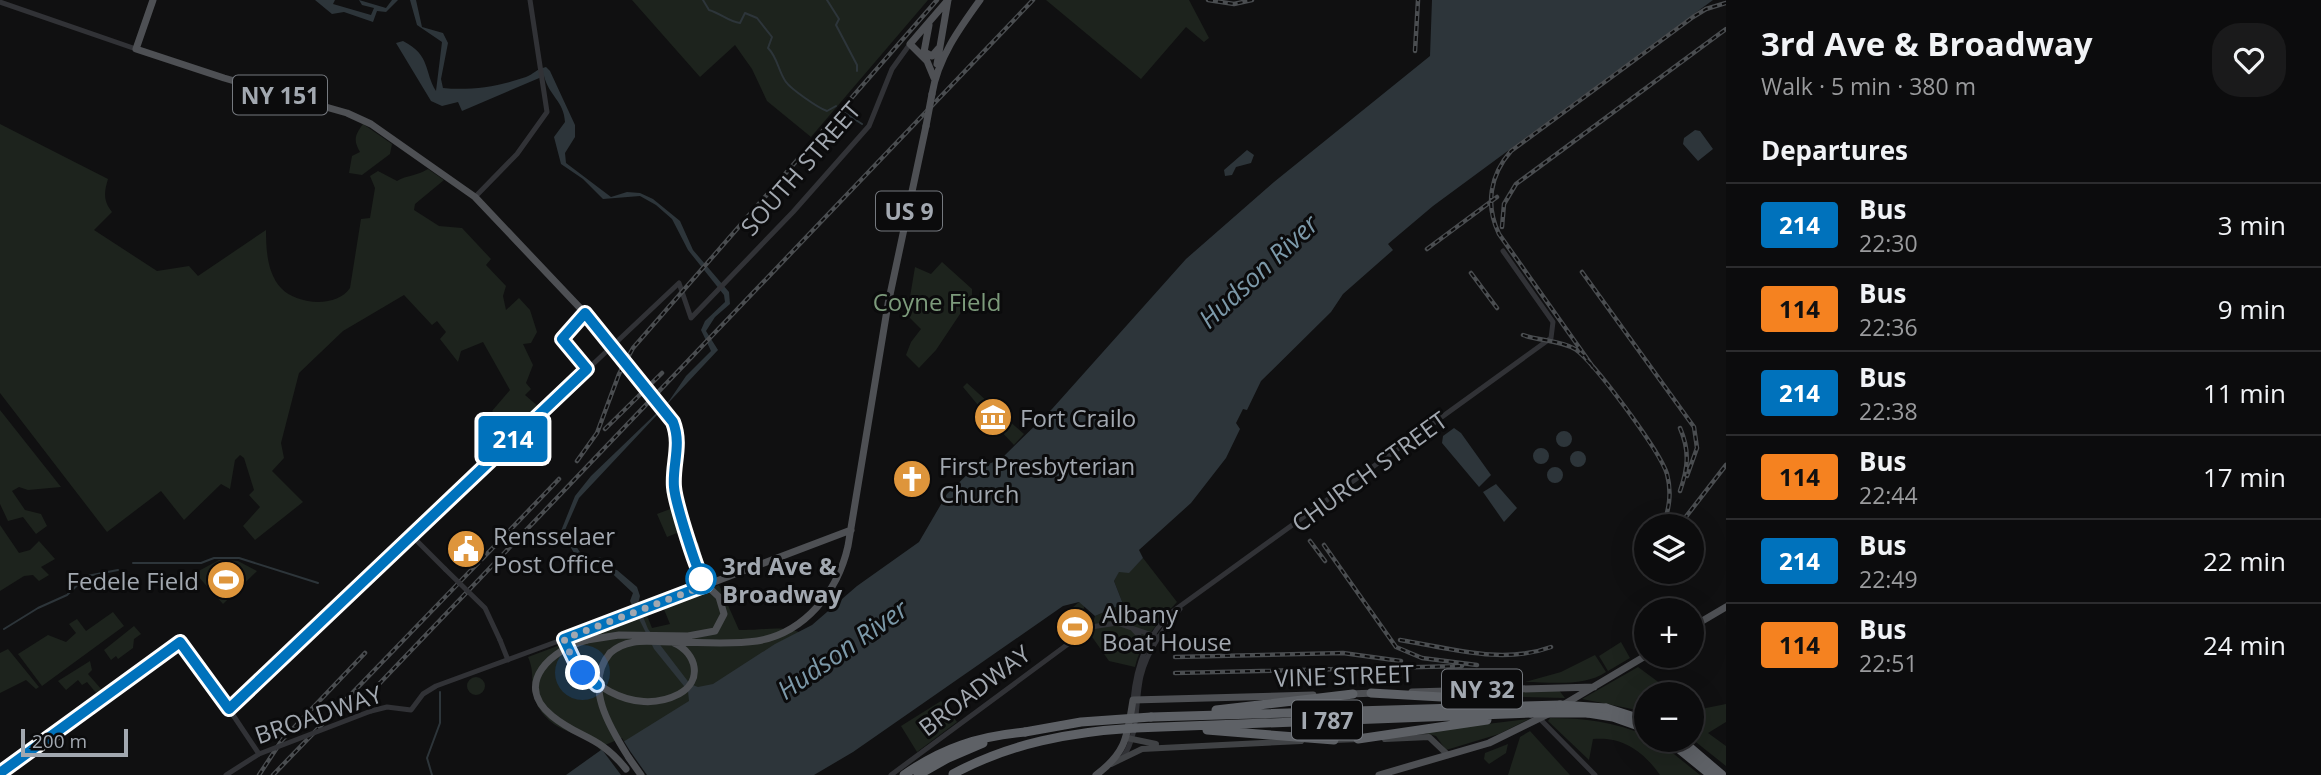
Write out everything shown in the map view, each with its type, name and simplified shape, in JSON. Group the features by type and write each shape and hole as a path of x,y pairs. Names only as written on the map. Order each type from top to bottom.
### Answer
{"highway":[{"path":"1371,693 1535,707 1560,705 1606,708 1634,717"},
{"path":"1151,717 1353,694"},
{"name":"I 787","path":"952,775 981,758 1019,745 1074,734 1135,728 1518,714 1535,707"},
{"name":"I 787","path":"918,775 965,750 1025,732 1081,722 1151,717 1535,707 1614,717 1634,724"},
{"path":"1358,739 1518,714"},
{"path":"1135,728 1250,731 1334,740"},
{"path":"904,775 951,747 989,736 1025,732"},
{"path":"1683,752 1711,775"},
{"path":"1695,752 1722,775"}],"main road":[{"path":"136,49 153,0"},
{"name":"US 9","path":"628,772 603,744 548,712 539,695 540,673 554,653 581,641 619,635 756,641 782,633 800,621 824,600 838,578 851,530 879,363 948,0"},
{"name":"SOUTH STREET","path":"910,44 948,0"},
{"path":"934,79 962,24 980,0"},
{"path":"945,17 951,29 962,24"},
{"path":"929,56 923,45 931,19"},
{"path":"910,44 932,69 934,79"},
{"path":"929,56 940,45"},
{"name":"NY 151","path":"136,49 224,79 360,118 475,197 599,328 673,422 678,445 675,494 694,561 701,580 706,585"},
{"path":"918,52 929,56"},
{"name":"BROADWAY","path":"564,639 851,530"},
{"name":"NY 151","path":"688,533 693,537 706,585"},
{"path":"694,561 698,588"},
{"path":"688,636 710,633 724,620 721,601 706,585"},
{"path":"1704,620 1726,607"},
{"name":"US 9","path":"640,775 599,697 600,669 610,653 626,643 688,636 756,637 800,621"},
{"path":"564,639 581,671 610,692 643,700 676,695 690,684 695,671 691,655 672,639"},
{"name":"NY 32","path":"1379,775 1496,740 1540,719 1634,663"},
{"path":"1560,687 1567,691 1570,701"},
{"name":"VINE STREET","path":"1135,700 1594,687"},
{"path":"1122,755 1129,739 1135,700"},
{"path":"1096,775 1122,755 1142,749 1175,745 1426,737 1435,741 1448,755"},
{"path":"1129,739 1175,745"},
{"path":"1431,760 1436,752 1435,741"}],"street":[{"path":"475,197 517,154 545,117 549,107 541,77 530,0"},
{"path":"0,2 136,49"},
{"name":"SOUTH STREET","path":"587,369 679,283 691,318 793,212 869,126 892,69 910,44"},
{"name":"CHURCH STREET","path":"1135,700 1143,655 1167,617 1541,346 1554,332 1553,322 1503,251"},
{"path":"259,754 229,709 587,369 562,339 585,313"},
{"path":"411,535 482,605 508,660"},
{"name":"BROADWAY","path":"891,775 1086,630 1102,623 1128,625 1156,636"},
{"path":"1128,625 1143,640 1143,655"},
{"name":"CHURCH STREET","path":"1135,700 1156,636"},
{"name":"BROADWAY","path":"226,775 259,754 371,711 391,706 411,710 432,688 564,639"},
{"path":"1540,719 1595,775"}],"green space":[{"path":"632,0 928,0 811,137 767,101 752,69 735,45 700,77"},
{"path":"1046,0 1189,0 1209,38 1204,42 1186,27 1141,79"},
{"path":"0,124 108,179 105,196 112,212 94,230 157,271 189,266 198,276 266,230 268,260 276,282 288,294 306,301 336,299 350,288 361,219 370,218 375,188 370,176 378,171 397,181 428,169 444,180 415,204 414,210 439,226 462,228 491,259 486,265 506,286 503,296 506,310 519,298 530,310 537,332 531,343 523,344 533,365 526,383 531,389 525,395 540,408 513,432 492,411 510,390 483,342 461,351 458,362 440,339 446,332 437,321 432,325 404,295 343,331 299,373 281,443 284,458 272,471 303,502 255,540 243,526 260,507 249,495 254,490 244,458 240,455 235,460 230,489 221,484 184,520 161,491 107,532 0,393"},
{"path":"363,124 392,144 390,154 362,175 349,173 352,156 360,152 356,138"},
{"name":"Coyne Field","path":"942,262 972,289 972,296 936,350 919,368 906,355 911,342 921,329 907,315 915,267 931,274"},
{"path":"967,383 1000,413 992,422 963,387"},
{"path":"0,410 61,487 28,490 19,487 12,491 25,510 41,514 47,526 36,534 23,517 8,521 0,504"},
{"path":"1007,419 1024,434 1014,445 998,428"},
{"path":"673,508 682,531 667,537 657,514"},
{"path":"0,525 19,553 30,550 39,541 55,559 41,567 49,575 39,581 33,575 24,576 0,591"},
{"path":"1143,558 1177,602 1151,632 1135,667 1109,661 1090,634 1095,616 1123,604 1114,581 1119,571 1129,572"},
{"path":"219,560 238,561 257,571 223,604 195,573"},
{"path":"719,585 739,630 784,629 809,637 604,754 587,740 549,721 541,712 533,695 532,669 528,657 646,613 652,628 670,624 663,607"},
{"path":"1079,602 1085,605 1082,613 1092,620 1072,635 1059,619"},
{"path":"113,612 124,626 42,686 18,654 48,635 66,642 76,633 69,624 77,619 86,631"},
{"path":"134,626 141,634 134,639 133,648 118,659 116,656 111,660 104,650"},
{"path":"1621,642 1630,658 1608,671 1599,656"},
{"path":"8,649 39,687 36,689 26,680 0,693 0,653"},
{"path":"1595,655 1606,672 1598,677 1567,683 1525,682 1561,672"},
{"path":"90,661 92,670 88,674 102,690 97,694 87,682 82,685 78,680 66,690 58,681"},
{"path":"1636,668 1658,682 1634,682 1634,709 1582,699"},
{"path":"476,677 484,682 485,686 480,694 476,695 468,690 467,686 472,678"},
{"path":"1558,689 1565,698 1484,696 1483,692"},
{"path":"941,701 957,722 917,752 901,726"},
{"path":"1726,704 1726,722 1708,733 1726,746 1726,766 1704,749 1704,708"},
{"path":"1550,718 1575,719 1624,727 1634,731 1634,748 1614,740 1593,739 1589,760 1548,721"},
{"path":"1529,719 1499,734 1446,750 1436,736 1421,732"},
{"path":"1530,731 1570,775 1508,775 1520,737"},
{"path":"1508,744 1506,753 1489,764 1484,759 1485,753"},
{"path":"1671,752 1700,775 1660,775 1640,753"}],"water":[{"path":"315,0 335,0 333,4 371,15 374,8 362,5 359,0 386,8 392,0 398,0 386,12 377,11 373,22 344,12 332,14"},
{"name":"Hudson River","path":"410,0 416,0 422,27 443,33 448,43 441,79 443,88 464,89 495,85 526,77 546,67 575,125 575,137 565,153 566,163 611,197 627,192 640,193 653,199 680,221 693,250 729,292 730,304 715,317 706,331 718,350 579,498 565,530 586,561 600,557 609,569 617,570 637,587 640,596 638,604 648,629 690,684 698,687 713,684 775,644 812,625 857,586 919,542 947,494 971,471 1001,459 1052,409 1186,259 1274,182 1430,56 1432,0 1713,0 1433,206 1388,244 1393,250 1343,294 1331,312 1261,381 1247,410 1243,409 1236,423 1240,429 1226,458 1191,503 1139,550 1143,558 1129,573 1119,572 1114,581 1123,604 1095,616 1079,602 1063,606 853,752 814,775 566,775 601,750 623,742 689,701 688,691 654,649 630,601 633,593 601,563 580,563 561,531 575,496 591,476 669,401 686,376 711,351 701,330 705,321 725,302 724,295 688,250 672,219 656,205 640,196 603,199 583,179 561,164 554,137 565,122 564,115 544,76 462,111 458,102 442,106 431,101 396,43 403,41 412,46 423,58 436,91 442,42 417,25"},
{"path":"1695,130 1700,131 1713,149 1698,161 1683,144 1684,138"},
{"path":"1247,150 1254,155 1251,163 1236,167 1232,175 1225,176 1224,170"},
{"path":"1454,428 1461,433 1491,475 1479,487 1442,443 1443,436"},
{"path":"1561,431 1567,431 1572,439 1570,445 1561,447 1556,442 1556,436"},
{"path":"1541,448 1547,450 1547,462 1541,464 1535,462 1533,456 1535,450"},
{"path":"1578,451 1584,453 1584,465 1578,467 1572,465 1570,459 1572,453"},
{"path":"1555,467 1561,469 1561,481 1555,483 1549,481 1547,475 1549,469"},
{"path":"1496,484 1517,508 1504,522 1483,492"}],"pier":[{"path":"622,738 647,775 621,775 600,747"}],"waterway":[{"path":"703,0 709,10 736,22 740,23 745,13 757,18 772,37 768,48 786,82 827,111 836,106"},
{"path":"827,0 839,19 836,25 857,65 857,71"},
{"path":"845,113 862,124"},
{"path":"133,563 201,563 214,558 239,558 318,583"},
{"path":"4,629 38,608 67,595 87,576 118,570"},
{"path":"432,775 427,758 440,723 440,692"}],"railway":[{"path":"577,461 597,433 619,374 633,348 937,0"},
{"path":"379,684 1033,0"},
{"path":"1208,0 1234,4 1252,0"},
{"path":"1415,51 1418,0"},
{"path":"1593,367 1499,234 1492,212 1494,180 1511,151 1693,17 1706,9 1726,3"},
{"path":"1502,227 1504,204 1516,184 1726,29"},
{"path":"1427,249 1497,197"},
{"path":"1582,272 1694,427 1697,448 1687,476"},
{"path":"1471,273 1497,308"},
{"path":"1523,335 1575,349 1596,371 1662,463 1669,488 1667,514"},
{"path":"605,429 662,373"},
{"path":"1680,428 1687,460 1680,491"},
{"path":"1688,514 1726,465"},
{"path":"482,559 559,479"},
{"path":"1310,541 1325,561"},
{"path":"1324,545 1396,647 1422,658 1477,665"},
{"path":"273,775 478,563"},
{"path":"1400,640 1495,655 1514,655 1551,647"},
{"path":"259,775 282,740 365,653"},
{"path":"1175,657 1343,653 1401,661"},
{"path":"1175,673 1462,666"}],"bus line":[{"name":"214","path":"0,773 180,642 229,709 587,369 562,339 564,333 585,313 673,422 678,445 675,494 696,567 706,585 564,639 576,664 597,685"}],"place":[{"name":"Fort Crailo","path":"993,417"},
{"name":"First Presbyterian Church","path":"912,479"},
{"name":"Rensselaer Post Office","path":"466,549"},
{"name":"3rd Ave & Broadway","path":"701,579"},
{"name":"Fedele Field","path":"226,580"},
{"name":"Albany Boat House","path":"1075,627"}],"route":[{"path":"583,673 572,658 564,639 706,585 701,579"}]}
